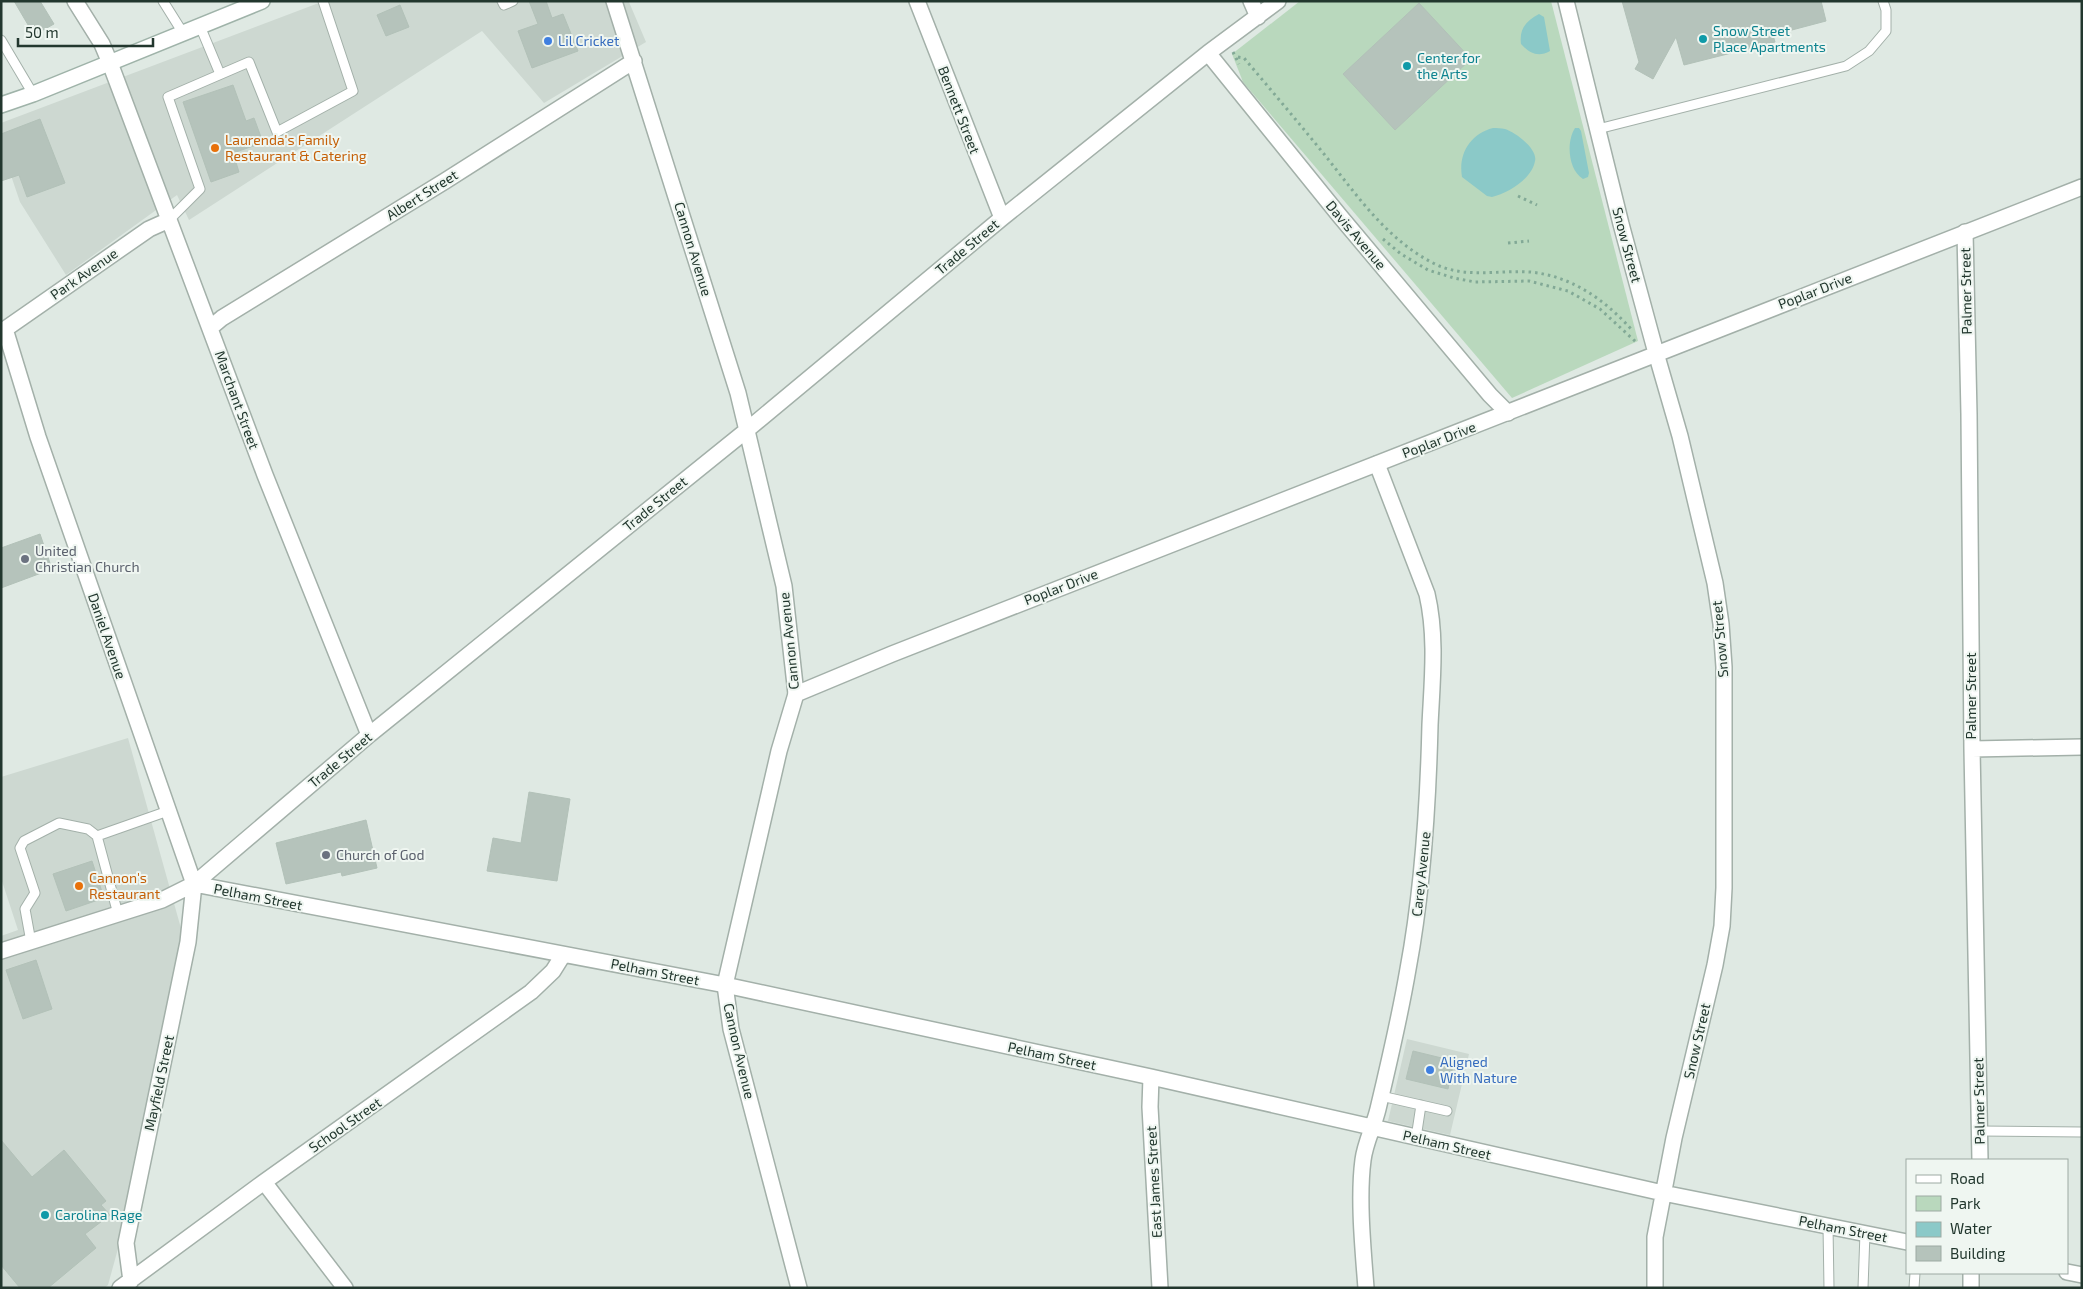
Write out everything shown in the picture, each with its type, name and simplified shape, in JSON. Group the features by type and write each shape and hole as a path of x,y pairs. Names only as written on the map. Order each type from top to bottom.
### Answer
{"street":[{"name":"Marchant Street","path":"75,1 102,44 110,63 265,474 369,735"},
{"path":"1,105 33,94 262,1"},
{"name":"Cannon Avenue","path":"614,1 738,393 784,586 796,694 779,751 725,985 731,1029 799,1288"},
{"name":"Bennett Street","path":"917,1 1002,218"},
{"path":"1251,1 1258,17"},
{"name":"Trade Street","path":"1,951 162,900 194,884 369,735 747,430 1002,218 1208,53 1278,1"},
{"name":"Snow Street","path":"1566,1 1656,354 1680,436 1715,583 1721,624 1724,667 1724,888 1722,926 1715,965 1674,1138 1663,1193 1655,1237 1655,1288"},
{"name":"Davis Avenue","path":"1208,53 1350,228 1490,395 1508,413"},
{"name":"Albert Street","path":"210,328 222,318 445,182 634,61"},
{"name":"Poplar Drive","path":"796,694 892,654 2082,187"},
{"name":"Park Avenue","path":"3,331 149,229 169,220"},
{"name":"Palmer Street","path":"1965,232 1980,1159"},
{"name":"Daniel Avenue","path":"3,331 38,437 194,884"},
{"name":"Carey Avenue","path":"1366,1288 1362,1174 1366,1147 1381,1096 1408,969 1420,894 1425,841 1433,632 1432,614 1427,594 1377,464"},
{"path":"1972,749 2082,747"},
{"name":"Pelham Street","path":"194,884 725,985 1151,1077 1663,1193 1906,1242"},
{"name":"Mayfield Street","path":"126,1284 126,1243 188,942 194,884"},
{"name":"School Street","path":"126,1284 264,1182 531,992 553,971 562,955"},
{"name":"East James Street","path":"1151,1077 1150,1107 1160,1288"},
{"path":"264,1182 345,1288"},
{"path":"2068,1272 2082,1275"},
{"path":"1971,1288 1972,1274"}],"lane":[{"path":"163,1 183,33"},
{"path":"169,220 200,189 168,97 249,62 277,132 353,91 323,1"},
{"path":"502,1 504,4 513,1"},
{"path":"1598,129 1846,66 1869,51 1886,31 1883,1"},
{"path":"200,26 220,74"},
{"path":"1,40 33,94"},
{"path":"97,836 168,811"},
{"path":"31,942 25,909 35,893 20,848 24,840 60,824 88,829 97,836 118,914"},
{"path":"1381,1096 1447,1111"},
{"path":"1416,1138 1420,1105"},
{"path":"1980,1131 2082,1132"},
{"path":"1828,1226 1829,1288"},
{"path":"1863,1288 1865,1233"},
{"path":"1914,1288 1915,1274"}],"path":[{"path":"1245,71 1239,64 1237,57 1244,58 1388,231 1405,247 1435,264 1456,270 1473,273 1530,272 1551,277 1588,292 1615,310 1633,331 1639,343 1632,340 1600,309 1583,299 1550,285 1529,281 1475,282 1454,278 1428,270 1401,254 1378,233"},
{"path":"1273,105 1279,100"},
{"path":"1308,148 1314,142"},
{"path":"1345,193 1351,187"},
{"path":"1518,196 1537,205"},
{"path":"1366,218 1372,212"},
{"path":"1508,243 1529,241"},
{"path":"1401,254 1405,247"},
{"path":"1473,273 1475,282"},
{"path":"1493,273 1494,282"},
{"path":"1514,273 1514,281"}],"shaded area":[{"path":"324,1 631,1 629,2 646,42 544,103 482,31 189,220 177,195 66,275 20,202 1,146 1,123"},
{"path":"128,738 182,932 119,1245 108,1285 104,1288 1,1288 1,936 18,930 1,878 1,777"},
{"path":"1407,1039 1469,1054 1450,1135 1388,1121"}],"green space":[{"path":"1300,1 1551,1 1638,341 1512,398 1243,82 1232,54"}],"water":[{"path":"1539,14 1544,17 1550,51 1534,54 1521,44 1521,34 1524,26"},
{"path":"1493,128 1505,129 1520,137 1533,151 1535,161 1533,168 1524,179 1512,189 1492,197 1487,196 1462,177 1461,169 1467,146 1478,135"},
{"path":"1575,128 1579,128 1581,131 1589,173 1588,177 1583,179 1574,169 1570,155 1570,141"}],"building":[{"path":"14,1 40,1 54,24 34,35"},
{"name":"Lil Cricket","path":"529,1 546,1 552,18 563,14 578,51 532,68 518,31 538,24"},
{"name":"Snow Street Place Apartments","path":"1622,1 1821,1 1826,21 1773,35 1775,42 1684,65 1676,37 1653,79 1635,69 1639,62"},
{"name":"Center for the Arts","path":"1419,3 1471,59 1395,130 1343,74"},
{"path":"400,5 409,27 386,36 377,15"},
{"name":"Laurenda's Family Restaurant & Catering","path":"233,85 246,121 254,118 261,137 257,138 259,144 233,153 239,172 211,182 183,102"},
{"path":"40,119 65,183 27,197 19,175 1,181 1,134"},
{"name":"United Christian Church","path":"40,534 52,569 1,588 1,548"},
{"path":"529,792 570,799 557,881 487,871 493,838 521,843"},
{"name":"Church of God","path":"366,820 377,868 342,876 341,872 286,884 276,843"},
{"name":"Cannon's Restaurant","path":"92,861 104,898 66,911 53,874"},
{"path":"36,960 52,1009 23,1019 6,970"},
{"name":"Aligned With Nature","path":"1413,1051 1454,1061 1448,1089 1406,1079"},
{"name":"Carolina Rage","path":"1,1140 32,1177 64,1150 106,1201 101,1205 110,1215 85,1234 96,1248 48,1288 20,1288 1,1265"}],"place":[{"name":"Snow Street Place Apartments","path":"1703,39"},
{"name":"Lil Cricket","path":"548,41"},
{"name":"Center for the Arts","path":"1407,66"},
{"name":"Laurenda's Family Restaurant & Catering","path":"215,148"},
{"name":"United Christian Church","path":"25,559"},
{"name":"Church of God","path":"326,855"},
{"name":"Cannon's Restaurant","path":"79,886"},
{"name":"Aligned With Nature","path":"1430,1070"},
{"name":"Carolina Rage","path":"45,1215"}]}
